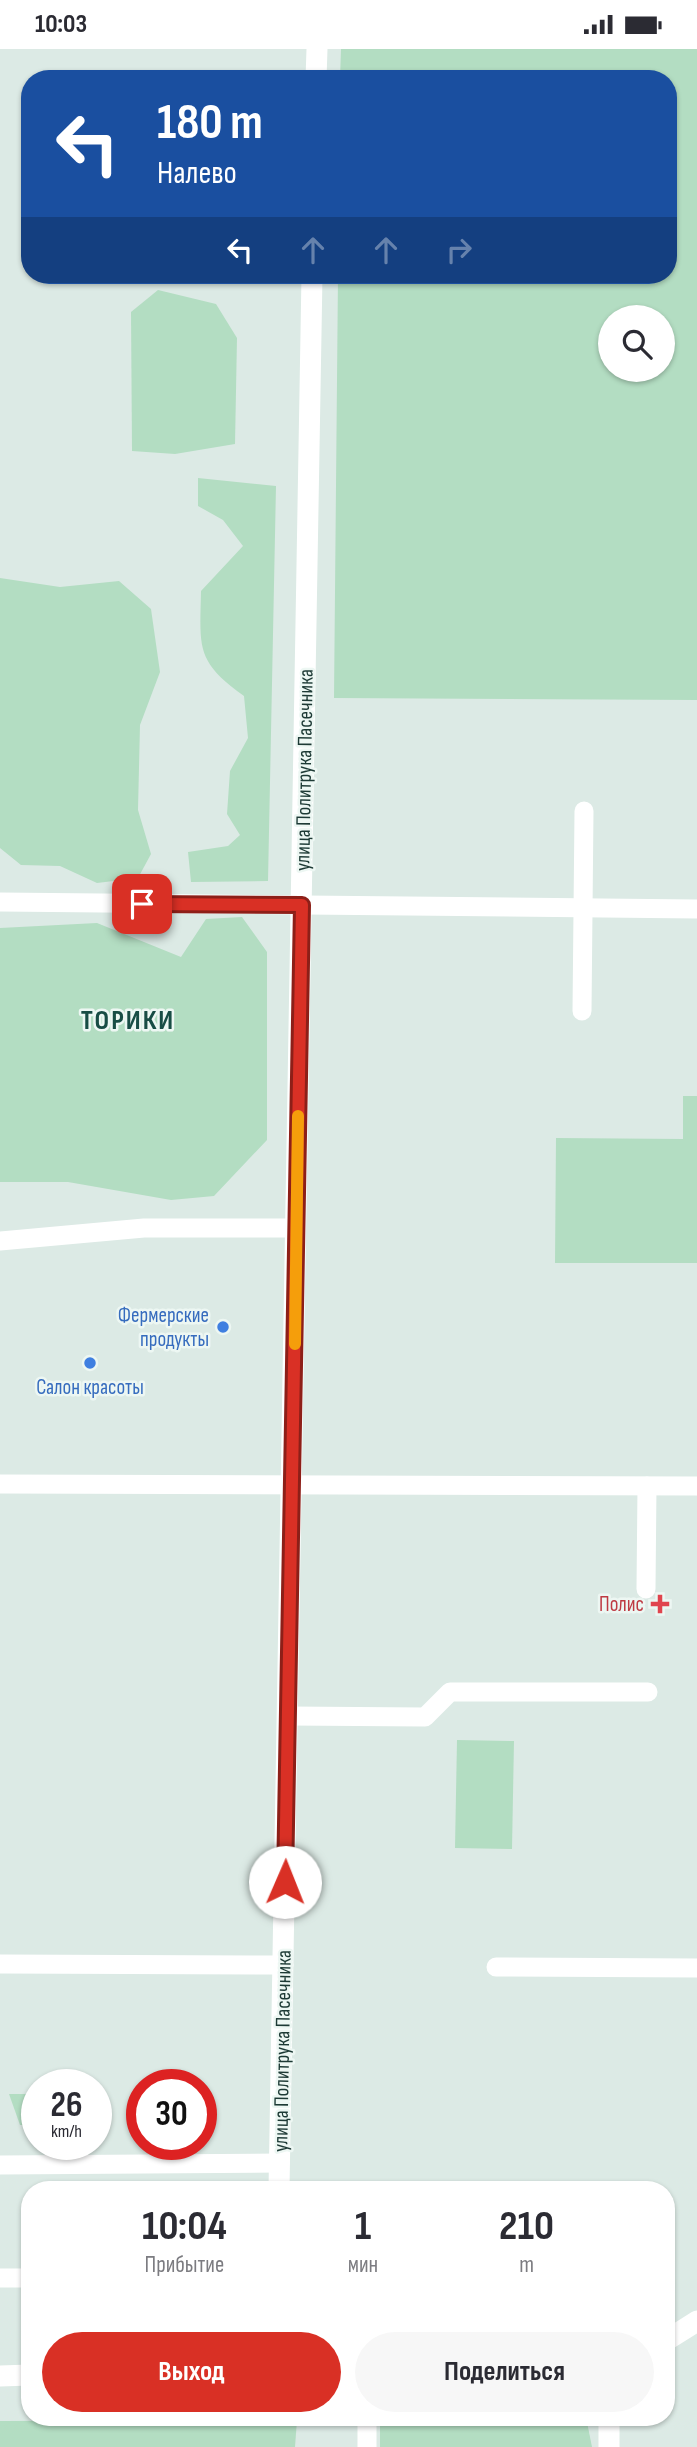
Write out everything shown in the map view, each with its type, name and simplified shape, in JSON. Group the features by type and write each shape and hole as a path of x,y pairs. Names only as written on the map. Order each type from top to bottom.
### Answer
{"street":[{"path":"316,70 317,49"},
{"name":"улица Политрука Пасечника","path":"279,2181 312,284"},
{"path":"675,2335 697,2322"},
{"path":"0,2376 21,2375"},
{"path":"609,2426 609,2447"}],"lane":[{"path":"582,1010 583,811"},
{"path":"0,902 697,909"},
{"path":"0,1241 144,1228 296,1228"},
{"path":"0,1484 697,1486"},
{"path":"646,1589 647,1486"},
{"path":"289,1716 425,1717 450,1692 648,1692"},
{"path":"0,1964 284,1965"},
{"path":"496,1967 697,1968"},
{"path":"0,2165 280,2163"},
{"path":"0,2278 21,2278"},
{"path":"367,2447 368,2426"}],"green space":[{"path":"341,49 697,49 697,700 334,698 338,284 677,284 677,70 340,70"},
{"path":"158,290 216,304 237,338 235,444 175,454 132,451 131,312"},
{"path":"198,478 276,486 268,881 191,882 188,852 228,846 240,835 227,814 230,771 248,738 244,696 216,673 209,662 201,640 200,626 201,591 243,546 223,520 198,506"},
{"path":"0,578 60,587 119,581 151,609 160,672 140,725 138,810 151,854 138,878 97,883 60,866 21,865 0,848"},
{"path":"242,917 267,952 267,1140 214,1196 171,1200 68,1182 0,1182 0,928 97,923 181,957 206,919"},
{"path":"683,1096 697,1096 697,1263 555,1263 556,1138 683,1139"},
{"path":"457,1740 514,1741 512,1849 455,1848"},
{"path":"9,2094 21,2094 20,2125"},
{"path":"0,2421 21,2421 21,2426 297,2426 295,2447 0,2447"},
{"path":"380,2426 588,2426 592,2447 380,2447"}],"slow traffic":[{"path":"295,1344 298,1116"}],"place":[{"name":"Фермерские продукты","path":"223,1327"},
{"name":"Салон красоты","path":"90,1363"},
{"name":"Полис","path":"660,1604"}],"district":[{"name":"ТОРИКИ","path":"128,1019"}],"route":[{"path":"142,904 302,905 285,1882"}]}
